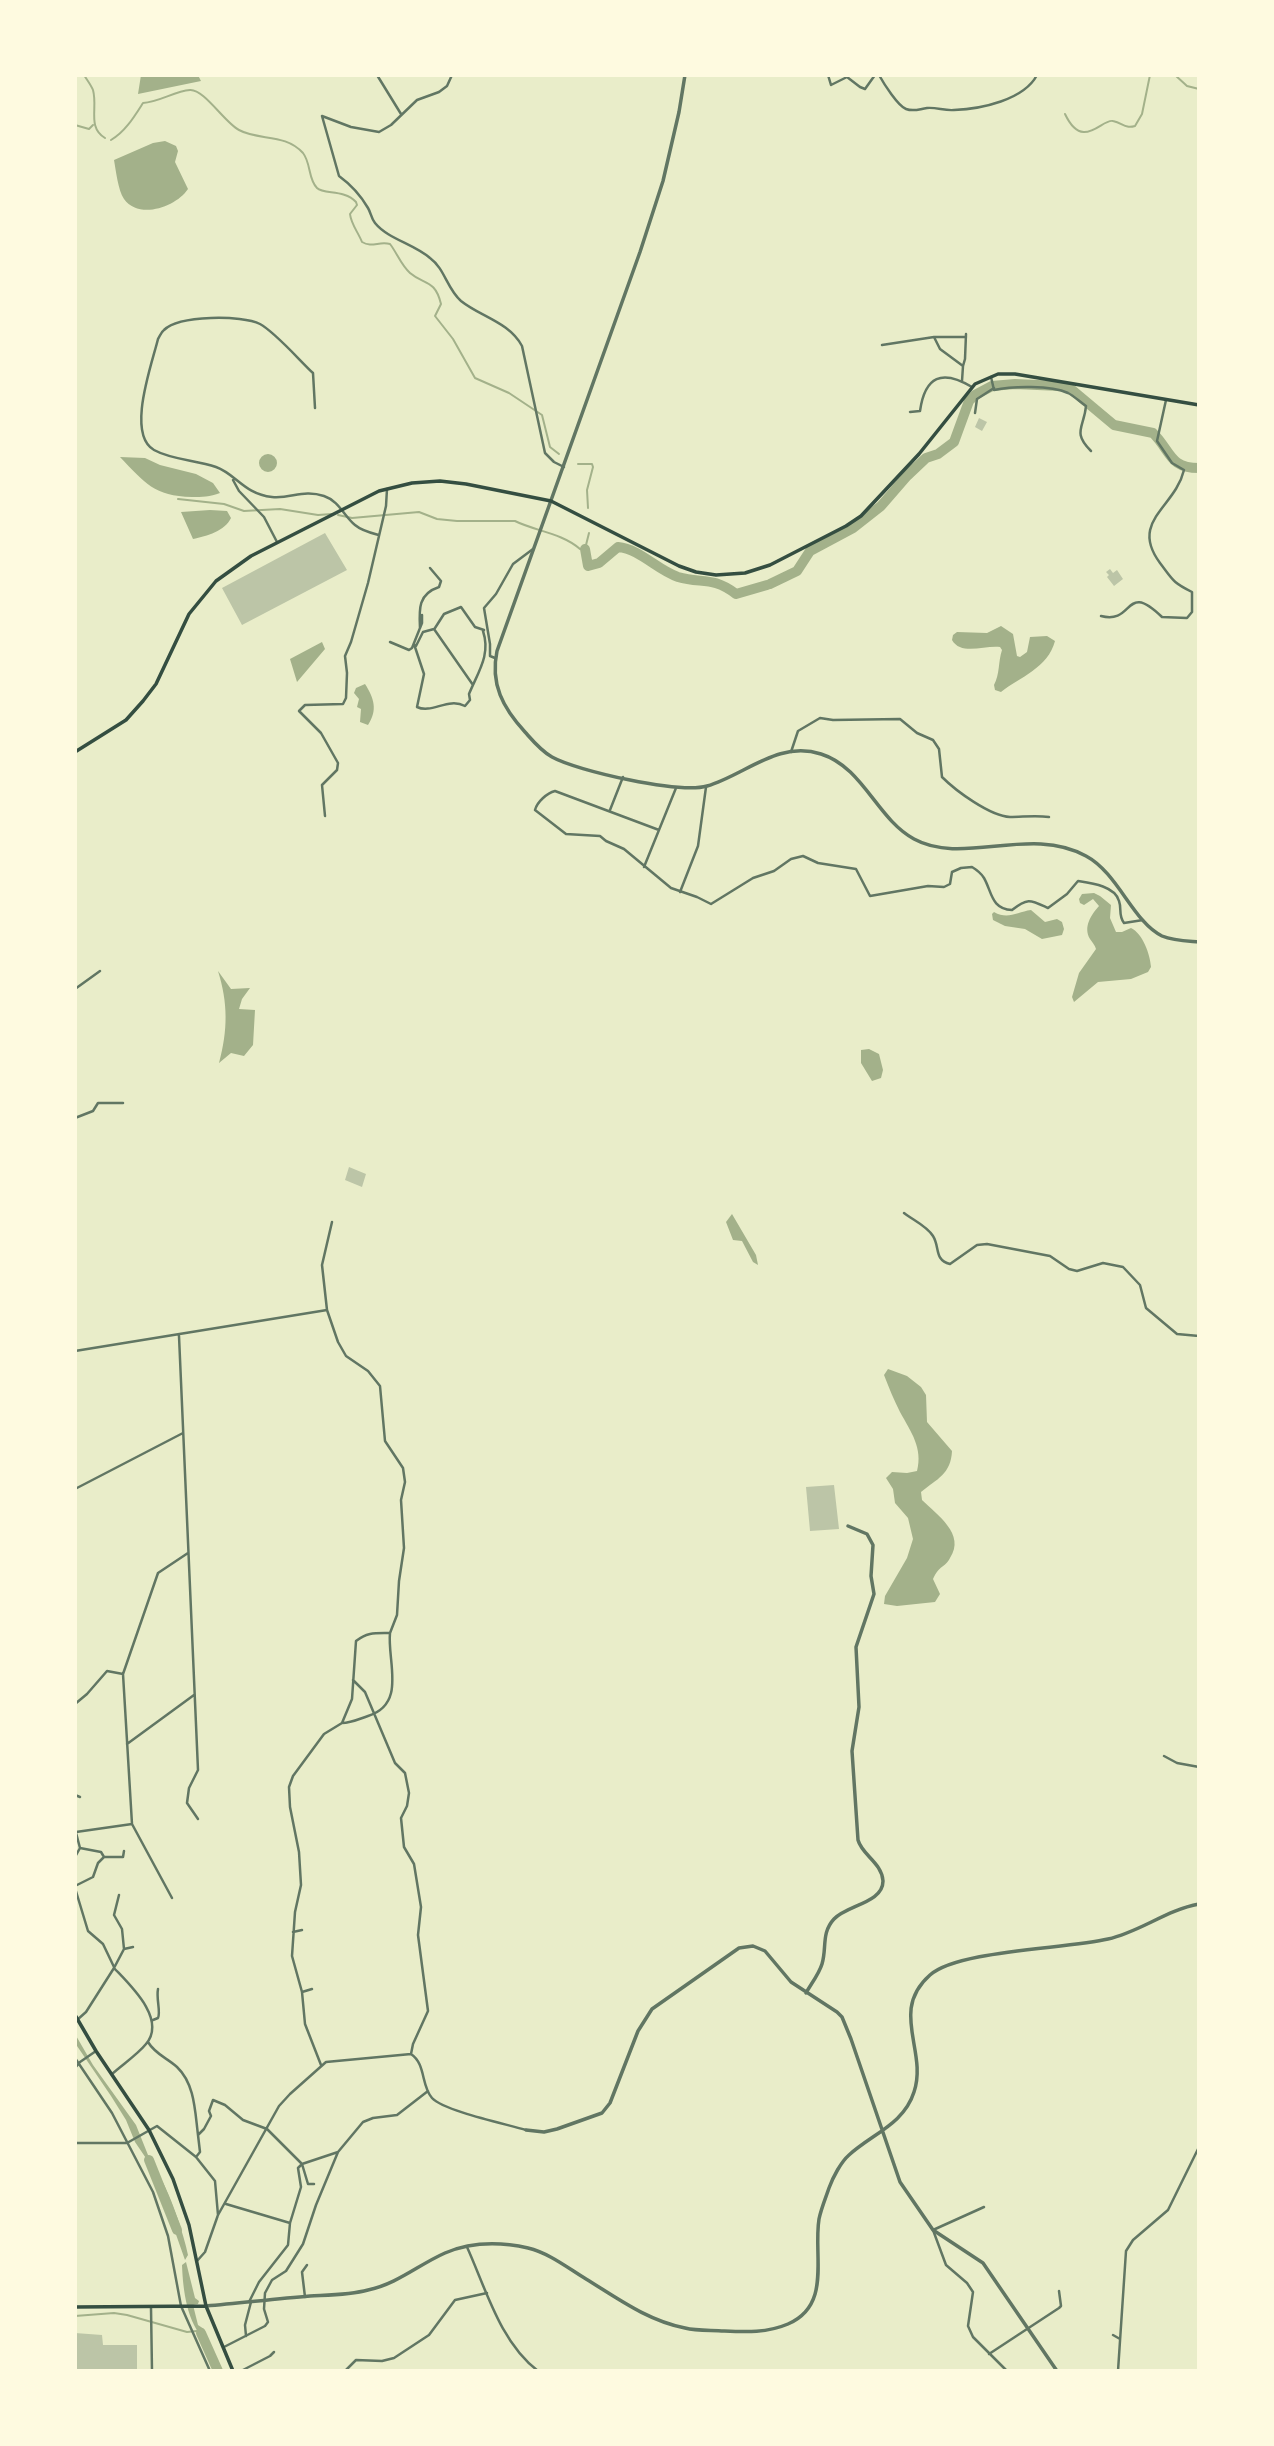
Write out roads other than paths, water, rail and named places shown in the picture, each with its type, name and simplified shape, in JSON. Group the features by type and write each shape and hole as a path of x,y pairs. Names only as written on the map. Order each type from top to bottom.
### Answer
{"main road":[{"path":"75,752 125,720 143,701 156,684 190,614 216,582 231,569 354,503 387,489 412,483 439,481 551,501 678,566 716,575 745,573 764,568 802,550 861,516 919,454 972,387 991,377 1015,374 1071,389 1199,405"},
{"path":"76,2017 95,2052 113,2074 147,2132 185,2208 205,2306 233,2371"},
{"path":"75,2307 205,2306"}],"street":[{"path":"377,75 401,115"},
{"path":"452,75 447,86 417,100 391,125 379,132 351,127 322,116 339,176 359,196 379,226 430,258 443,272 451,292 462,302 508,329 518,338 545,453 564,467"},
{"path":"685,75 680,112 663,181 495,658 496,685 501,701 534,743 549,756 569,765 676,788 706,787 769,757 791,752 824,755 850,772 898,827 913,839 946,849 1041,843 1062,847 1086,856 1113,880 1144,920 1163,936 1199,942"},
{"path":"828,75 831,85 847,77 865,89 877,75 901,107 918,111 929,108 953,111 1013,97 1034,82 1037,75"},
{"path":"315,408 313,373 262,325 226,318 204,318 172,324 164,329 158,339 141,410 143,437 146,444 155,451 216,467 250,490 274,497 309,492 327,497 336,503 356,526 379,535"},
{"path":"882,345 966,335 962,381"},
{"path":"934,337 940,349 963,366"},
{"path":"910,412 920,411 922,397 935,379 951,377 972,387"},
{"path":"991,377 994,387"},
{"path":"975,413 977,399 994,387 1071,389 1086,406 1079,435 1083,444 1091,451"},
{"path":"1101,616 1119,617 1130,605 1142,601 1163,617 1187,618 1192,612 1192,592 1174,583 1152,552 1148,534 1155,517 1181,483 1184,470 1172,463 1158,440 1166,399"},
{"path":"231,477 239,491 264,517 278,543"},
{"path":"325,816 322,785 337,770 338,763 321,733 299,711 305,705 342,704 346,698 345,656 361,607 387,489"},
{"path":"422,615 415,646 424,674 424,684 417,701 419,709 428,710 456,702 465,706 470,700 469,694 486,652 485,605 496,594 513,564 533,549"},
{"path":"420,628 420,604 430,591 439,587 441,581 430,568"},
{"path":"390,642 409,650 415,646 421,635 434,629 444,614 461,607 475,627 485,630"},
{"path":"434,629 473,685"},
{"path":"485,630 491,644 490,656 495,658"},
{"path":"791,752 798,732 820,718 900,719 917,733 933,740 939,749 942,777 991,812 1007,817 1049,817"},
{"path":"610,810 623,777"},
{"path":"680,892 698,846 706,787"},
{"path":"644,867 676,788"},
{"path":"659,830 555,791 550,792 535,810 566,834 600,836 624,849 671,888 711,904 753,878 803,856 818,863 856,869 870,896 928,886 944,887 950,884 952,873 961,868 972,867 986,881 988,891 996,904 1005,909 1012,909 1022,901 1030,900 1048,908 1067,894 1078,881 1109,889 1117,896 1124,923 1144,920"},
{"path":"75,989 100,971"},
{"path":"75,1118 93,1111 98,1103 124,1103"},
{"path":"904,1213 933,1235 940,1260 950,1265 977,1245 987,1244 1050,1256 1069,1269 1077,1271 1103,1263 1123,1267 1140,1285 1146,1308 1177,1334 1199,1336"},
{"path":"321,2065 305,2024 302,1992 292,1956 295,1912 301,1885 289,1784 324,1734 342,1723 374,1714 387,1701 393,1688 394,1675 389,1644 397,1615 404,1548 401,1500 405,1482 403,1468 385,1441 380,1386 368,1371 346,1356 327,1310 322,1265 331,1222"},
{"path":"75,1351 327,1310"},
{"path":"180,1336 198,1770 189,1788 187,1803 198,1819"},
{"path":"75,1489 183,1433"},
{"path":"806,1993 823,1963 823,1944 830,1923 846,1909 877,1896 883,1879 858,1840 852,1751 859,1707 856,1647 873,1600 873,1545 872,1538 867,1534 848,1526"},
{"path":"172,1898 132,1824 123,1674 158,1573 188,1553"},
{"path":"342,1723 352,1699 356,1641 365,1634 390,1633"},
{"path":"75,1703 87,1695 107,1671 123,1674"},
{"path":"354,1679 366,1692 395,1763 405,1773 407,1783 407,1806 401,1818 404,1847 414,1864 421,1907 418,1935 428,2011 411,2054"},
{"path":"127,1744 194,1695"},
{"path":"1164,1756 1177,1763 1199,1767"},
{"path":"75,1795 80,1797"},
{"path":"75,1857 79,1848 76,1830 132,1824"},
{"path":"79,1848 101,1852 104,1857"},
{"path":"113,2074 148,2042 152,2020 140,1994 114,1968 103,1944 88,1931 75,1886 93,1877 98,1863 104,1857 123,1857 124,1851"},
{"path":"76,2017 86,2012 124,1949 122,1929 114,1915 120,1895"},
{"path":"205,2306 365,2291 395,2282 444,2254 467,2247 504,2244 532,2249 642,2314 684,2328 755,2333 790,2323 813,2305 818,2279 819,2219 830,2186 847,2156 902,2115 915,2091 918,2066 910,2026 911,2008 917,1990 934,1972 952,1962 965,1959 1081,1944 1120,1936 1171,1912 1199,1904"},
{"path":"293,1932 302,1930"},
{"path":"197,2261 205,2252 218,2215 282,2102 321,2065 332,2060 411,2054 418,2061 428,2091 440,2104 527,2130 544,2132 557,2129 602,2113 610,2103 638,2031 652,2009 739,1948 753,1946 765,1951 791,1982 842,2017 900,2182 933,2230 946,2265 967,2283 973,2292 968,2326 973,2337 1007,2371"},
{"path":"124,1949 133,1947"},
{"path":"152,2020 160,2016 156,2001 158,1989"},
{"path":"302,1992 312,1989"},
{"path":"148,2042 153,2051 171,2062 186,2077 198,2135 200,2152 196,2157"},
{"path":"75,2068 95,2052"},
{"path":"75,2058 112,2113 147,2178 164,2221 174,2261 180,2306 210,2371"},
{"path":"223,2347 246,2337 268,2322 263,2300 265,2293 272,2280 286,2272 303,2244 338,2152 363,2122 397,2115 428,2091"},
{"path":"198,2135 211,2116 209,2111 213,2100 225,2105 243,2120 268,2129 302,2164 308,2183 314,2184"},
{"path":"75,2143 127,2143 157,2126 196,2157 215,2181 218,2215"},
{"path":"1118,2371 1126,2251 1133,2240 1168,2210 1199,2147"},
{"path":"246,2337 245,2325 250,2302 259,2282 288,2245 290,2224 301,2187 298,2168 302,2164 338,2152"},
{"path":"226,2204 290,2224"},
{"path":"933,2230 984,2207"},
{"path":"933,2230 983,2263 1057,2371"},
{"path":"467,2247 514,2348 538,2371"},
{"path":"305,2297 303,2272 307,2265"},
{"path":"989,2354 1059,2308 1059,2291"},
{"path":"345,2371 356,2360 382,2361 394,2358 429,2335 455,2300 487,2293"},
{"path":"151,2306 152,2371"},
{"path":"1113,2335 1121,2339"},
{"path":"241,2371 274,2352"}],"waterway":[{"path":"84,75 93,90 96,128 105,138"},
{"path":"1065,114 1079,131 1092,131 1109,121 1129,127 1135,126 1142,114 1150,75"},
{"path":"1175,75 1187,86 1199,89"},
{"path":"111,140 133,119 143,103 190,90 202,95 239,130 280,140 296,147 306,157 317,188 346,195 356,202 357,205 350,214 362,242 390,244 407,270 436,290 441,304 435,316 453,339 475,378 509,393 542,415 550,447 559,454"},
{"path":"75,125 89,129 93,125"},
{"path":"770,584 797,571 810,551 853,528 881,506 926,458 938,454 954,442 969,401 992,386 1015,384 1071,389 1114,425 1153,433 1176,462 1199,468"},
{"path":"578,464 592,464 593,467 587,490 588,508"},
{"path":"178,499 224,504 244,511 280,509 318,515 332,514"},
{"path":"338,515 352,518 419,512 437,519 457,521 515,521 565,539 580,549 585,549 589,533"},
{"path":"585,549 588,566 599,563 618,547 634,552 678,577 720,585 736,594 767,585"},
{"path":"149,2160 177,2230"},
{"path":"75,2316 114,2313 187,2332 197,2331"},
{"path":"201,2333 218,2371"}]}
